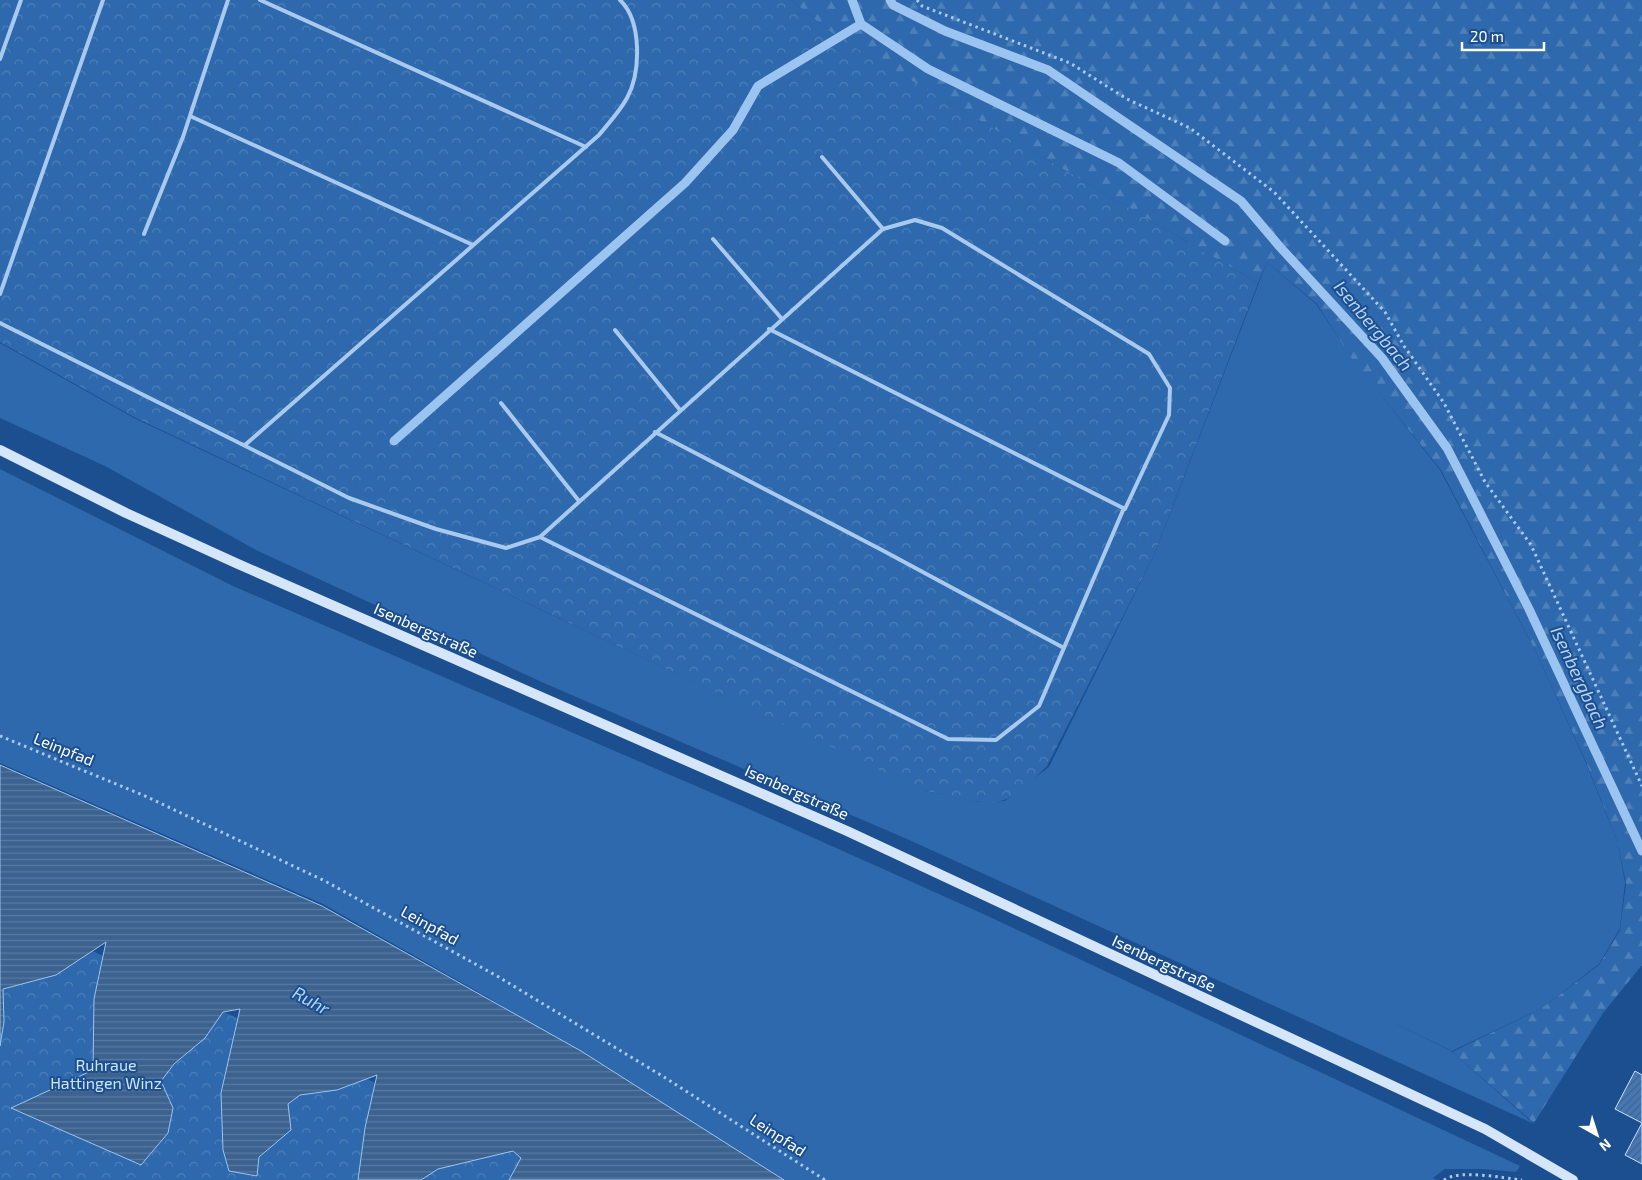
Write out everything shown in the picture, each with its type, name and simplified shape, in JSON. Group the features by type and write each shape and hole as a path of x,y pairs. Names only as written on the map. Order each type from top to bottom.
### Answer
{"main road":[{"name":"Isenbergstraße","path":"0,450 126,513 238,564 856,835 1485,1129 1573,1180"}],"lane":[{"path":"0,59 21,0"},
{"path":"0,294 104,0"},
{"path":"144,234 190,116 228,0"},
{"path":"260,0 586,147"},
{"path":"245,445 599,135 628,98 636,66 637,36 628,8 620,0"},
{"path":"190,116 473,246"},
{"path":"822,157 883,229"},
{"path":"0,323 349,498 436,529 506,548 540,537 769,329 883,229 915,220 942,228 1150,354 1170,388 1169,415 1124,508 1039,706 996,740 948,739 540,537"},
{"path":"713,238 782,319"},
{"path":"769,329 1124,508"},
{"path":"615,330 680,410"},
{"path":"500,404 579,501"},
{"path":"655,432 880,549 1064,648"}],"path":[{"path":"917,0 922,6 1070,63 1127,99 1190,128 1274,192 1385,312 1404,346 1444,403 1485,482 1531,545 1642,786"},
{"name":"Leinpfad","path":"0,736 145,796 325,881 505,981 664,1077 825,1180"},
{"path":"1444,1180 1450,1176 1483,1175 1522,1180"}],"green space":[{"path":"0,0 791,0 837,37 1258,283 1154,555 1047,766 1016,793 996,802 975,801 922,790 134,417 0,342"},
{"path":"791,0 1642,0 1642,965 1603,1013 1534,1123 1452,1052 1542,1008 1599,965 1620,930 1626,884 1618,843 1586,762 1538,656 1441,470 1352,359 1317,304 1267,262 1258,283 838,38"},
{"path":"1267,262 1316,304 1352,358 1440,470 1538,656 1585,761 1618,843 1625,883 1620,928 1599,964 1542,1008 1452,1051 1380,1016 1451,1051 1534,1124 907,839 546,684 256,550 105,466 0,418 0,343 134,418 926,791 978,802 1005,801 1049,767 1154,555"},
{"path":"0,469 233,586 749,809 979,912 1520,1166 1516,1172 1484,1169 1445,1169 1433,1178 1437,1180 781,1180 489,998 323,904 0,763"},
{"name":"Ruhraue Hattingen Winz","path":"0,908 355,1073 570,1180 0,1180"}],"water":[{"name":"Ruhr","path":"0,765 322,906 581,1051 784,1180 509,1180 521,1158 513,1151 438,1169 421,1180 358,1180 365,1128 377,1075 337,1090 300,1095 288,1104 291,1130 259,1157 257,1176 229,1171 223,1150 221,1093 240,1009 223,1012 205,1038 174,1064 161,1081 173,1108 168,1133 141,1165 11,1108 93,1070 94,999 106,942 56,975 3,989 4,1022 0,1046"}],"building":[{"path":"1635,1071 1642,1075 1642,1123 1615,1109"},
{"path":"1642,1123 1642,1164 1625,1155"}],"waterway":[{"path":"852,0 861,24"},
{"name":"Isenbergbach","path":"890,0 893,5 945,31 1048,70 1241,201 1280,247 1382,358 1447,448 1529,609 1642,851"},
{"path":"394,441 685,183 733,130 758,86 861,24 928,69 1119,163 1225,241"}]}
